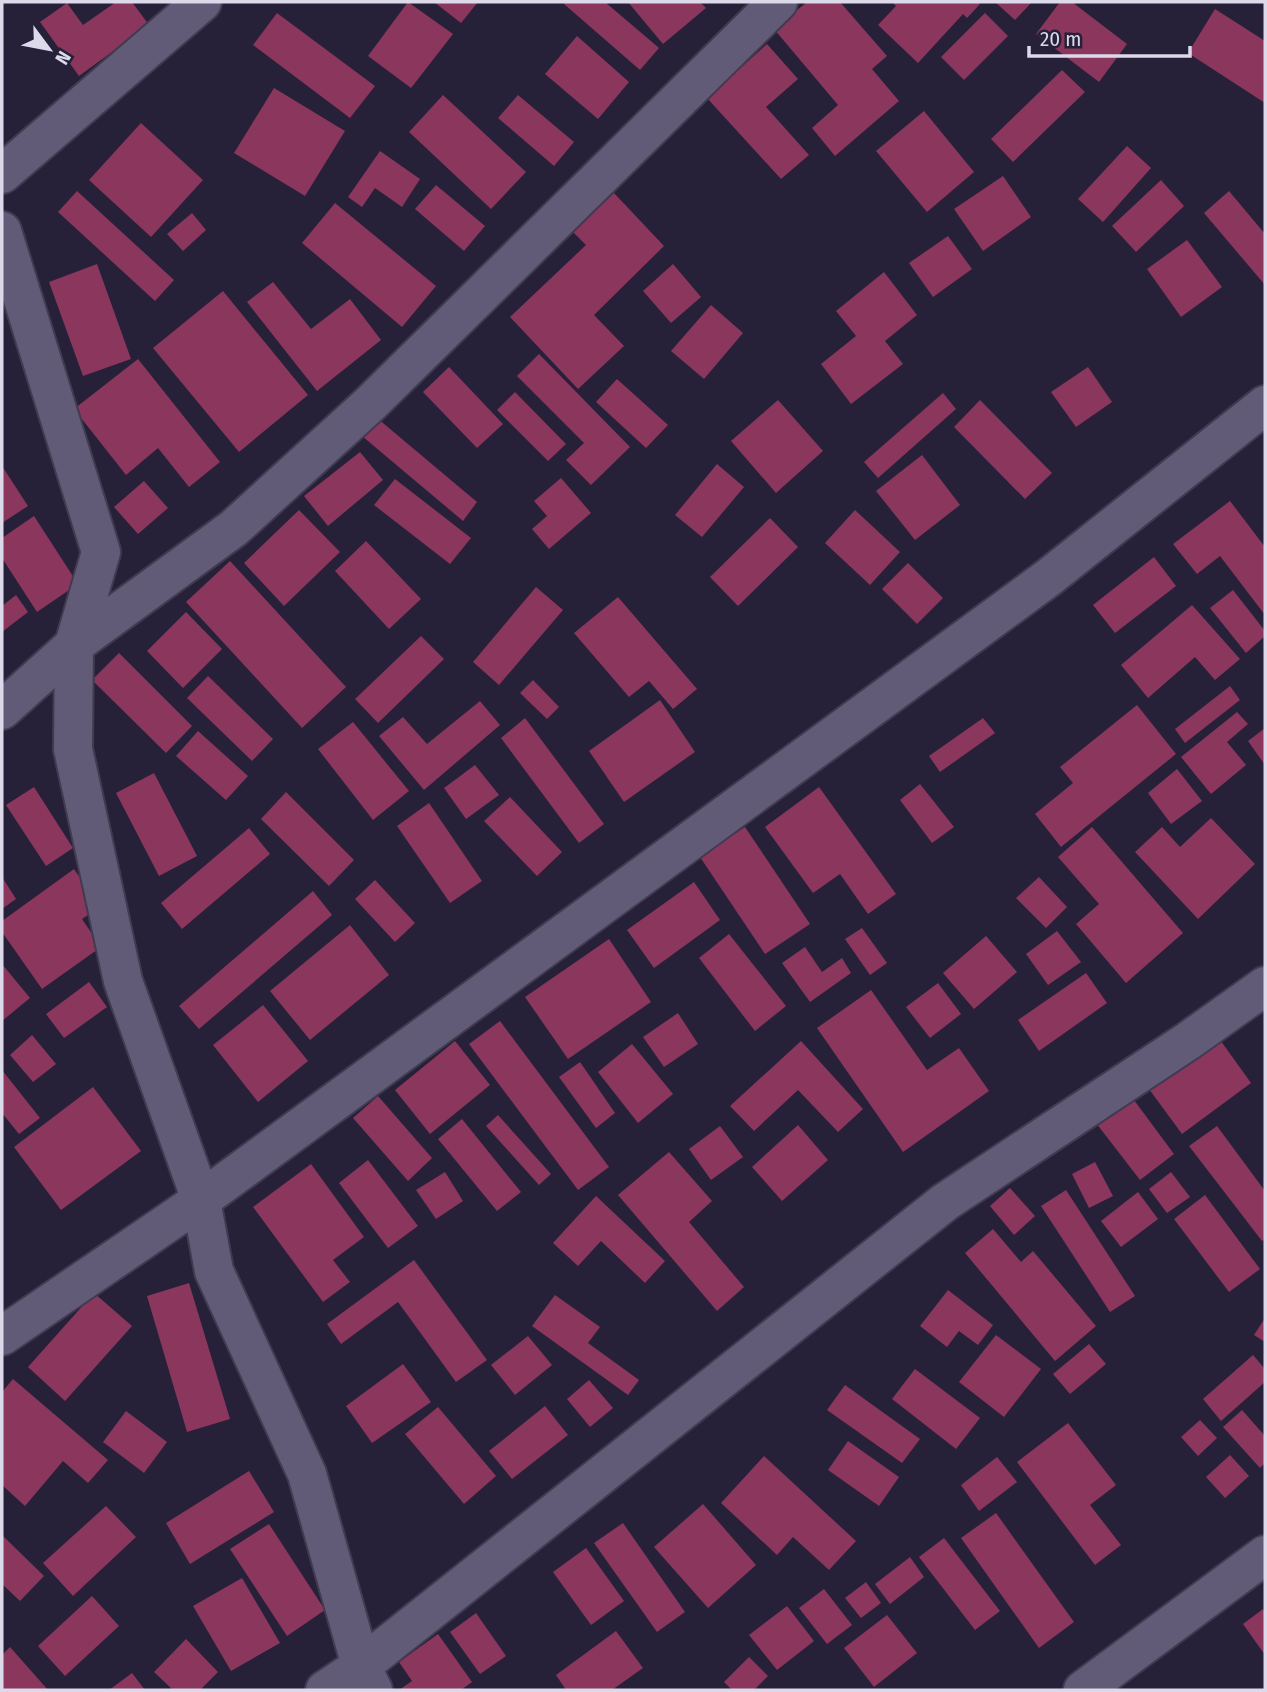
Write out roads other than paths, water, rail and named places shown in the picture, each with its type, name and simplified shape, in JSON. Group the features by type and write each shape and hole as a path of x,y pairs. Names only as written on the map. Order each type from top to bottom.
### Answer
{"street":[{"path":"2,174 202,2"},
{"path":"2,710 74,645 234,528 332,440 778,2"},
{"path":"2,231 100,552 74,645 73,748 123,981 201,1200 214,1270 307,1474 367,1678"},
{"path":"2,1336 201,1200 1048,578 1265,405"},
{"path":"325,1690 367,1678 945,1202 1188,1041 1265,986"},
{"path":"1083,1690 1265,1555"}]}
